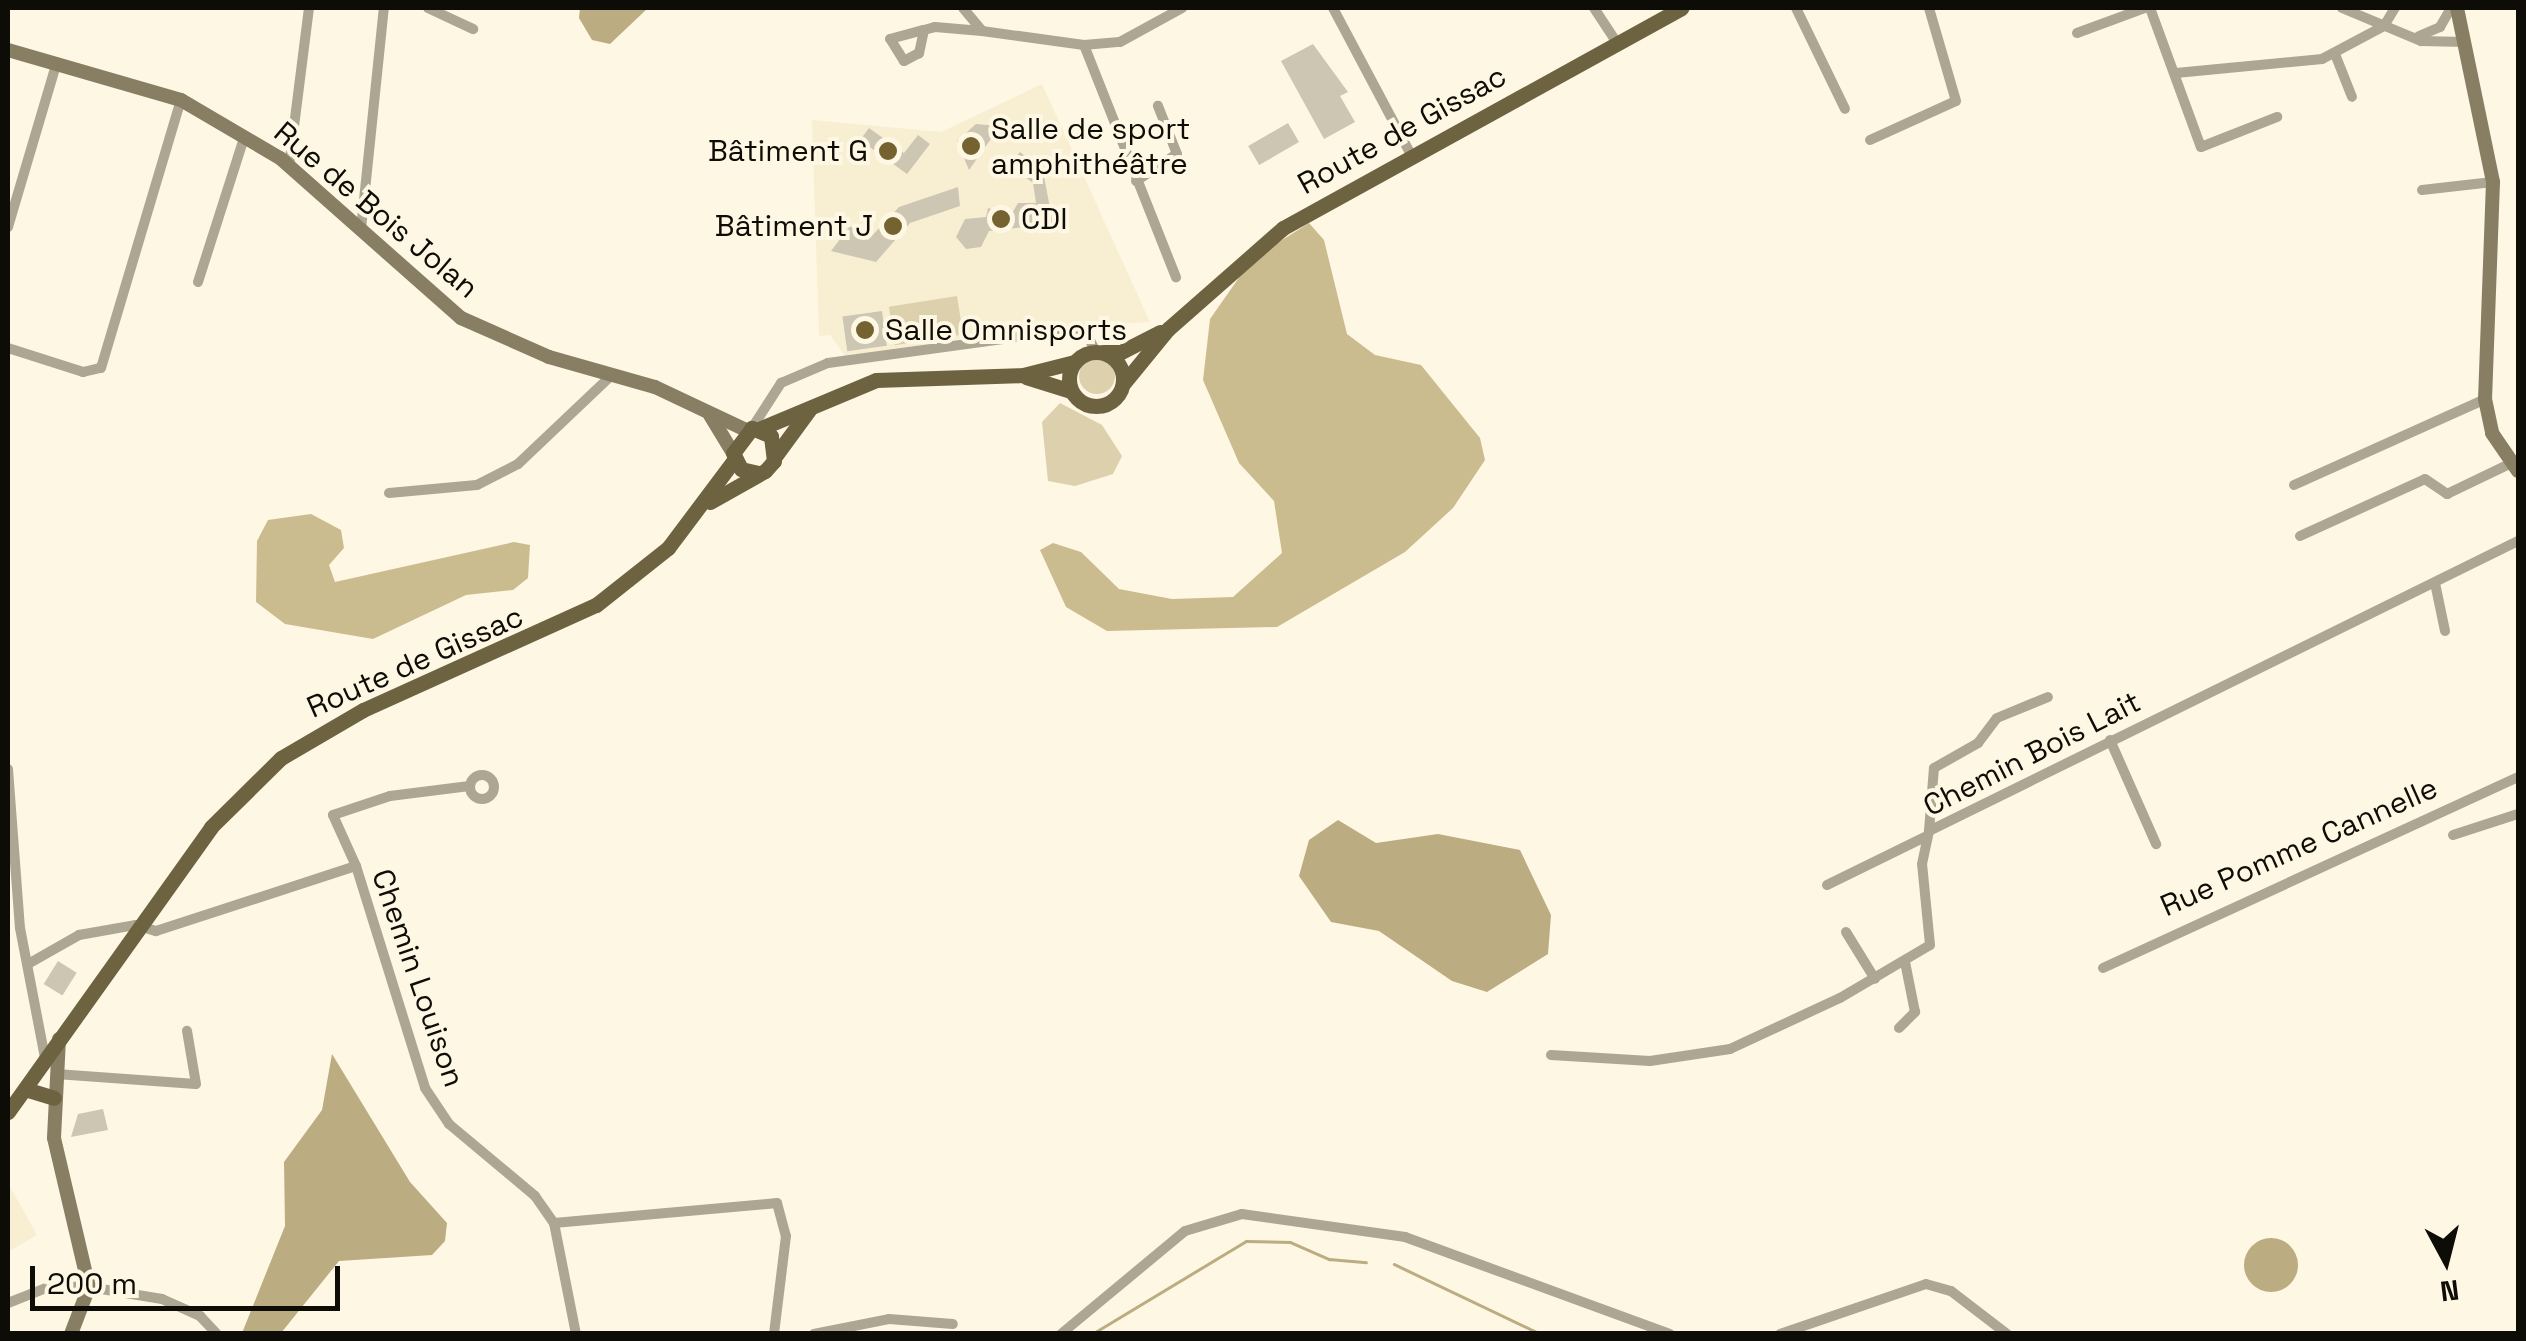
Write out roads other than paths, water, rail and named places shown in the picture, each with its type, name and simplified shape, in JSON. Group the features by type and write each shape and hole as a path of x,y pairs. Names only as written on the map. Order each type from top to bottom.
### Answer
{"main road":[{"name":"Route de Gissac","path":"1123,384 1168,329 1257,245 1681,8"},
{"name":"Route de Gissac","path":"1099,352 1121,352 1168,329"},
{"path":"752,429 895,377 1022,376 1099,352 1121,367 1123,384 1100,406 1072,390 1022,376"},
{"path":"1072,390 1074,362"},
{"path":"776,455 815,403"},
{"name":"Route de Gissac","path":"8,1112 136,924 212,826 281,758 363,710 568,623 646,569 706,504 752,429"},
{"path":"752,429 771,436 776,455"},
{"name":"Route de Gissac","path":"706,504 759,473 776,455"},
{"path":"734,456 759,473"},
{"path":"25,1088 54,1098"}],"street":[{"path":"289,166 309,8"},
{"path":"361,229 384,8"},
{"path":"428,8 473,29"},
{"path":"962,8 982,32"},
{"path":"924,30 982,32 1084,45 1120,42 1164,12 1182,8"},
{"path":"1333,8 1412,155"},
{"path":"1594,8 1617,42"},
{"path":"1796,8 1844,110"},
{"path":"1870,140 1956,102 1929,8"},
{"path":"2077,33 2147,8 2176,74 2201,147 2278,117"},
{"path":"2342,8 2408,36 2465,42"},
{"path":"2176,74 2284,68 2335,54 2384,26 2395,8"},
{"path":"2408,36 2440,28 2454,8"},
{"path":"2300,536 2425,479 2442,494 2515,465 2485,399 2493,182 2465,42 2454,8"},
{"path":"1084,45 1176,277"},
{"name":"Rue de Bois Jolan","path":"8,50 181,100 289,166 461,318 549,357 612,374 752,429"},
{"path":"2335,54 2352,97"},
{"path":"8,227 58,62"},
{"path":"8,348 89,373 101,368 181,100"},
{"path":"1136,182 1177,154 1158,106"},
{"path":"198,282 244,138"},
{"path":"2422,190 2493,182"},
{"path":"752,429 781,383 828,362 1083,328 1099,352"},
{"path":"389,493 477,485 504,471 612,374"},
{"path":"2294,485 2485,399"},
{"path":"710,414 734,456"},
{"name":"Chemin Bois Lait","path":"1551,1055 1650,1061 1746,1046 1875,979 1905,962 1934,934 1922,864 1927,834 2518,541"},
{"path":"2436,584 2445,631"},
{"path":"1828,885 1927,834 1934,768 1978,743 1997,718 2048,698"},
{"path":"2110,740 2156,844"},
{"path":"8,769 28,964 45,1058"},
{"name":"Rue Pomme Cannelle","path":"2103,968 2518,776"},
{"path":"356,866 333,815 390,796 469,786"},
{"path":"2453,835 2518,814"},
{"path":"8,842 16,852"},
{"name":"Chemin Louison","path":"28,964 79,934 136,924 156,931 356,866 425,1088 449,1124 535,1196 554,1224"},
{"path":"1846,932 1875,979"},
{"path":"1899,1028 1915,1012 1905,962"},
{"path":"56,1074 196,1084 188,1032"},
{"path":"59,1036 54,1138 89,1287 70,1334"},
{"path":"576,1334 554,1224 777,1203 786,1236 774,1334"},
{"path":"1061,1334 1185,1231 1216,1219 1284,1215 1404,1236 1670,1334"},
{"path":"1780,1334 1926,1284 1951,1291 2007,1334"},
{"path":"8,1303 51,1286 89,1287 177,1304 217,1334"},
{"path":"814,1334 890,1319 953,1324"}],"waterway":[{"path":"1092,1334 1246,1241 1290,1242 1329,1259 1366,1262"},
{"path":"1394,1264 1541,1334"}],"place":[{"name":"Salle de sport amphithéâtre","path":"971,146"},
{"name":"Bâtiment G","path":"888,151"},
{"name":"CDI","path":"1001,219"},
{"name":"Bâtiment J","path":"893,226"},
{"name":"Salle Omnisports","path":"865,330"}]}
